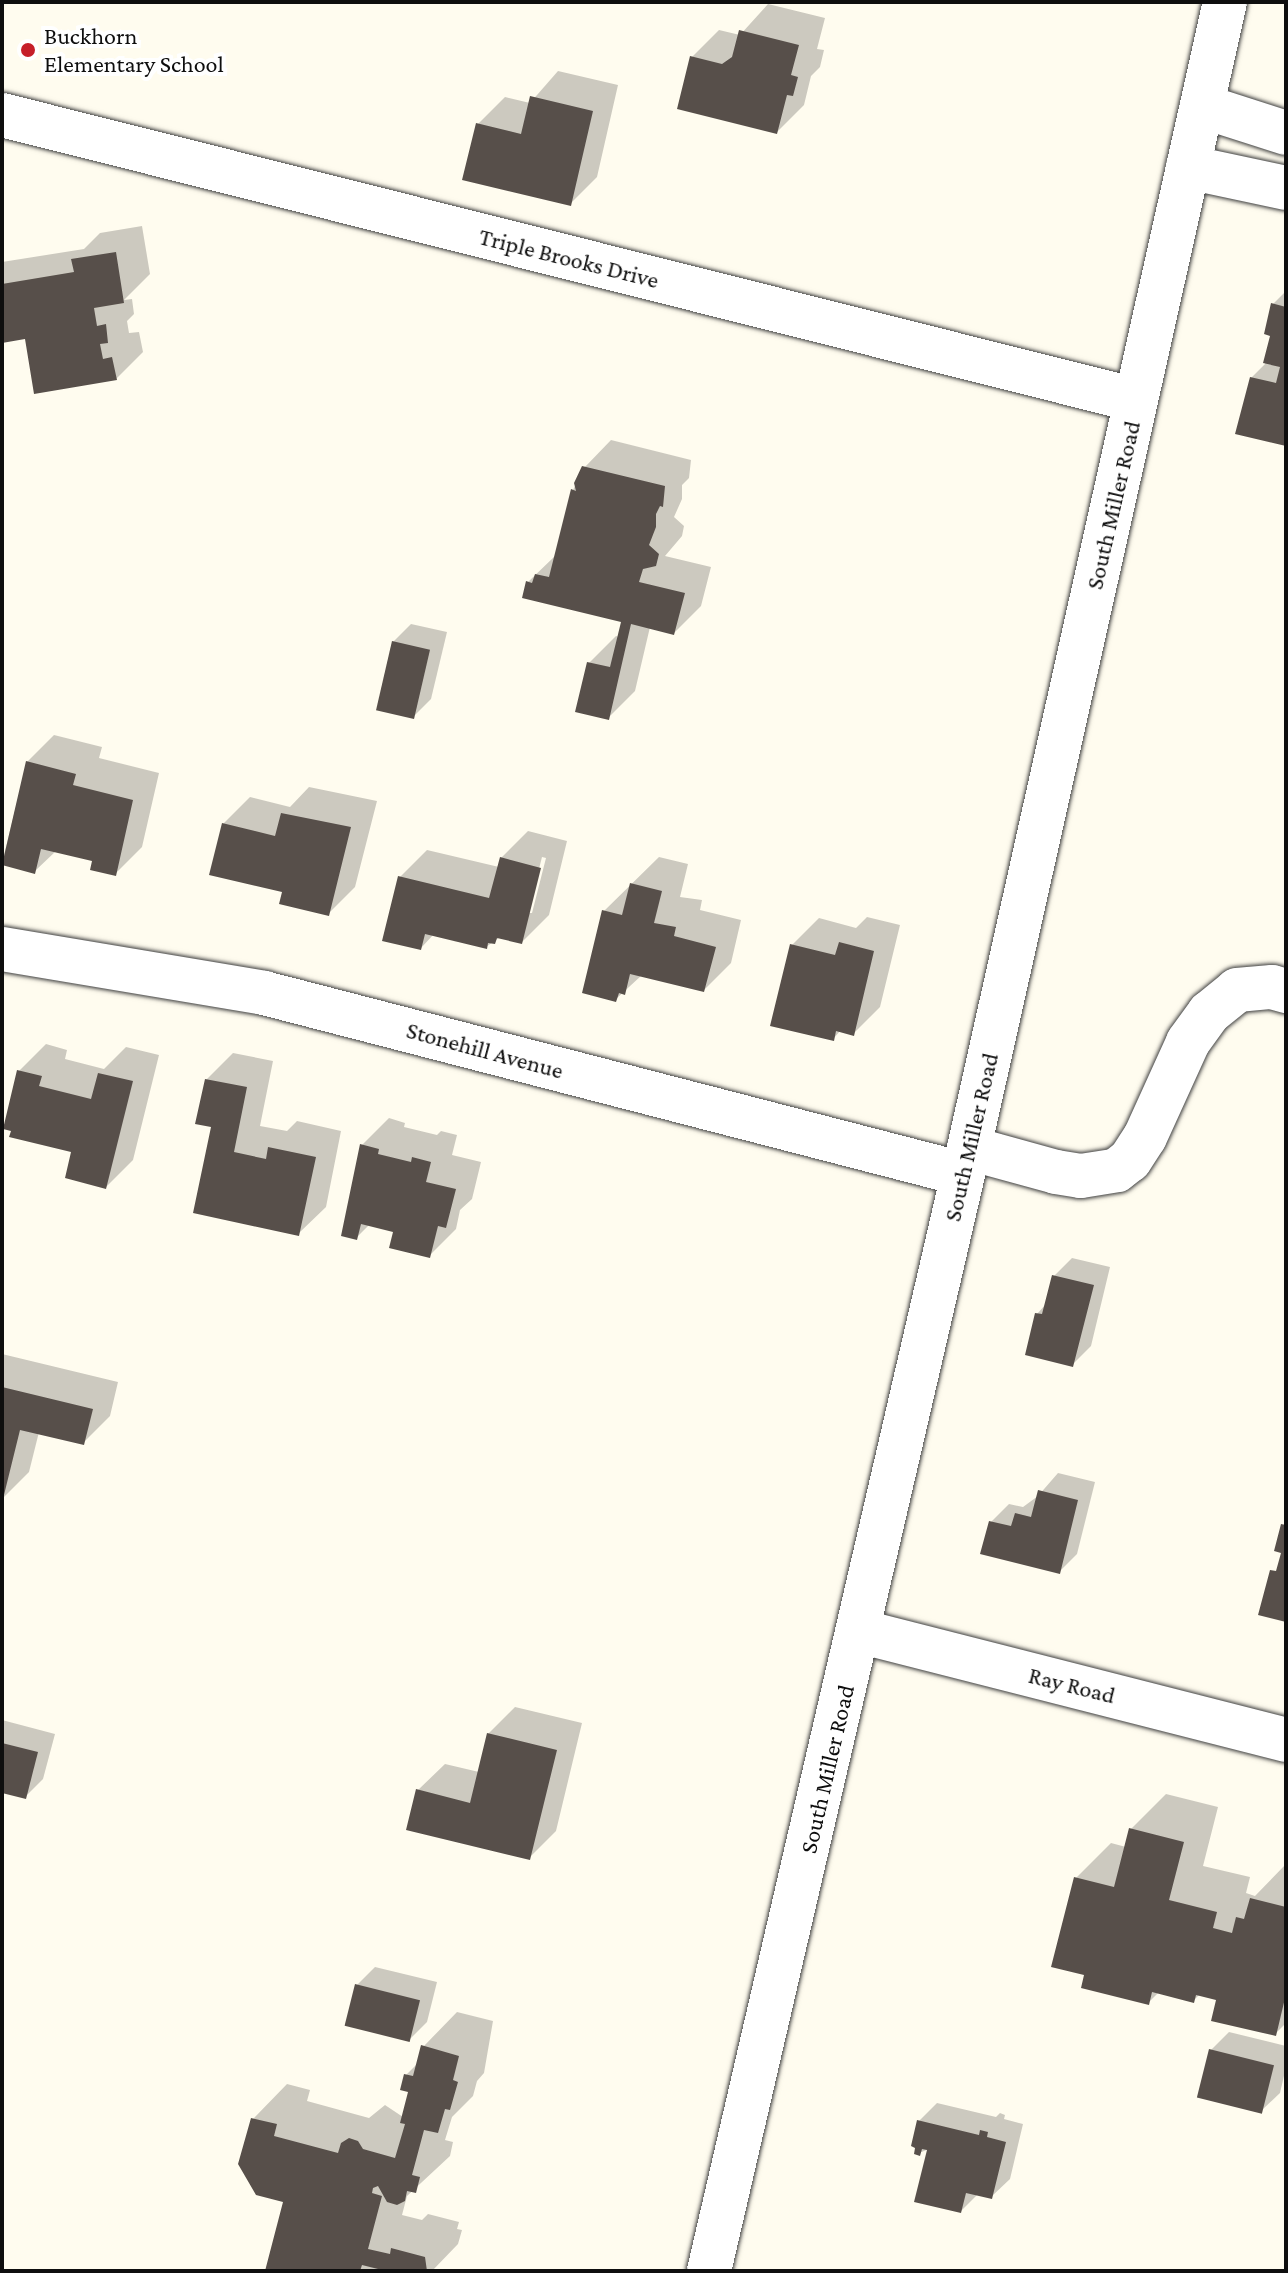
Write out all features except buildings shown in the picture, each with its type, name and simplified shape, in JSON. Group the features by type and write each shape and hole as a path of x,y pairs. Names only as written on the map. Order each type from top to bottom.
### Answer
{"street":[{"name":"South Miller Road","path":"709,2271 966,1161 1225,2"},
{"path":"1202,106 1286,133"},
{"name":"Triple Brooks Drive","path":"2,115 1136,400"},
{"path":"1188,167 1286,188"},
{"name":"Stonehill Avenue","path":"2,949 264,993 966,1161 1081,1176 1117,1170 1130,1160 1145,1137 1188,1042 1209,1013 1237,990 1272,987 1286,991"},
{"name":"Ray Road","path":"859,1631 1286,1740"}],"place":[{"name":"Buckhorn Elementary School","path":"28,50"}]}
